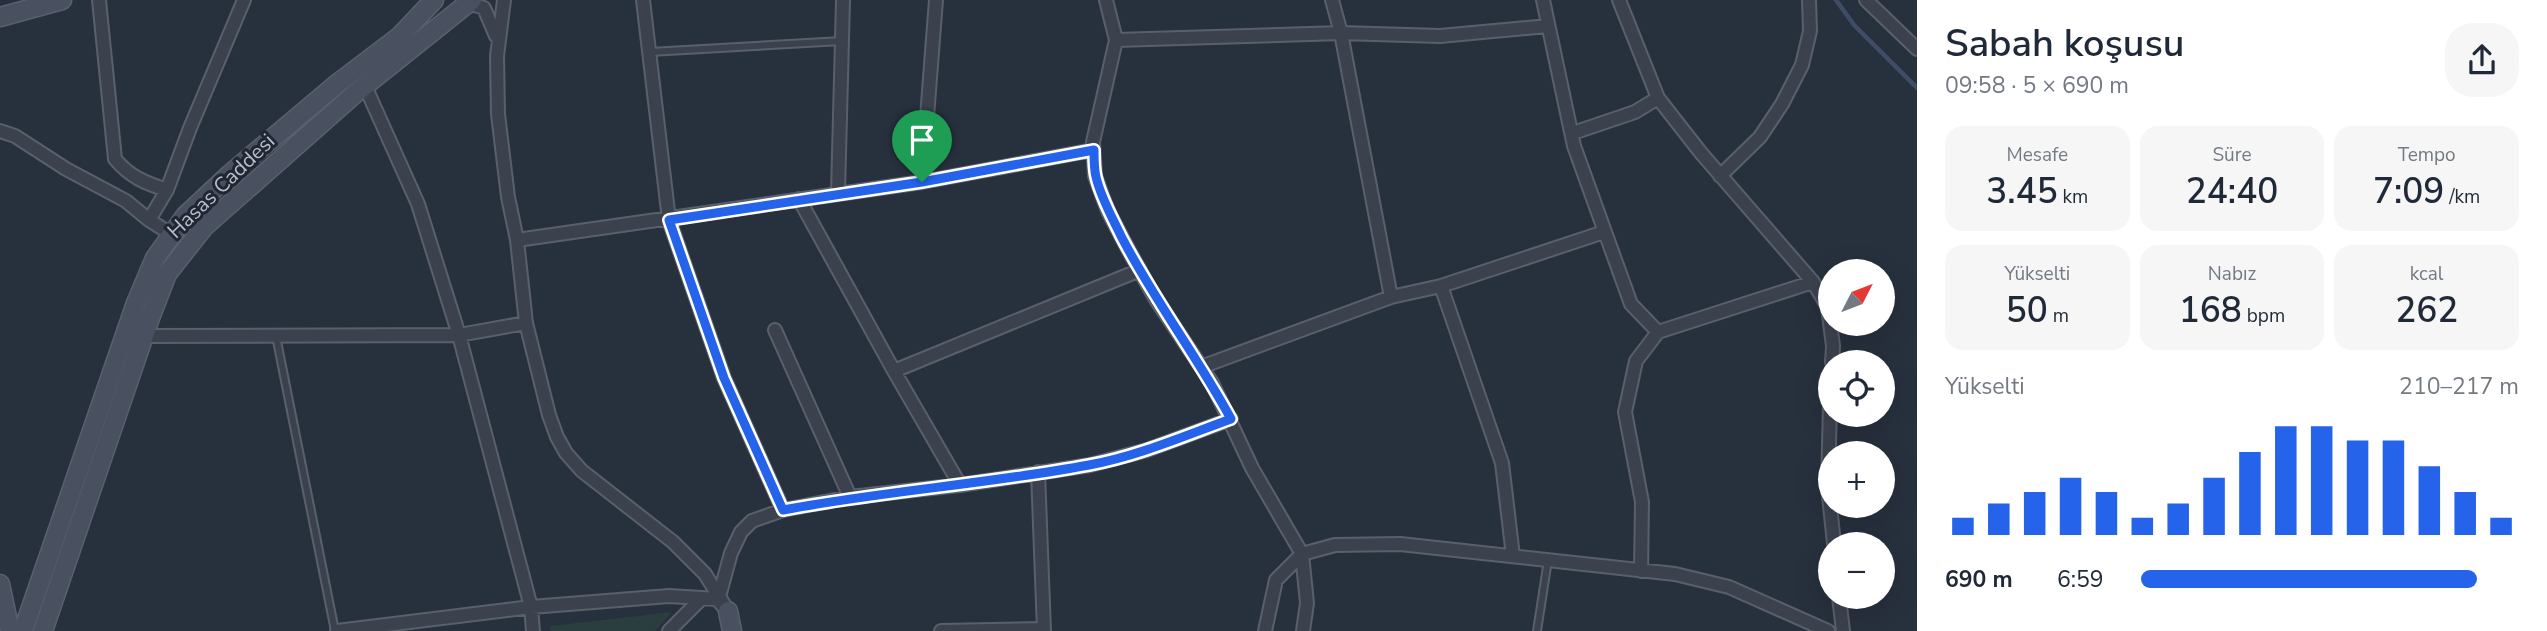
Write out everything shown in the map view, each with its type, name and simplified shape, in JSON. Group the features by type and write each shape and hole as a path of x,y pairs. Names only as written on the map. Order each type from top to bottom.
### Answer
{"main road":[{"path":"0,17 62,0"},
{"name":"Hasas Caddesi","path":"10,629 155,257 185,216 230,174 338,83 400,36 434,0"},
{"name":"Hasas Caddesi","path":"43,631 167,274 204,227 365,86 466,4"},
{"path":"0,584 10,629"},
{"path":"723,604 732,631"}],"street":[{"path":"99,0 115,159 139,181 167,190"},
{"path":"149,220 167,190 244,0"},
{"path":"504,0 499,43 498,114 508,197 517,240 526,323 549,415 566,453 582,471 673,542 705,574 723,604"},
{"path":"643,0 669,220 724,378 783,510"},
{"path":"838,193 843,0"},
{"path":"922,182 936,0"},
{"path":"1106,0 1116,40 1093,142 1095,176 1108,211 1155,298 1201,367 1231,419 1271,504 1302,554 1307,603 1303,631"},
{"path":"1332,0 1341,33 1391,297"},
{"path":"1543,0 1574,146 1631,304 1658,332"},
{"path":"1619,0 1658,98 1720,176 1813,282 1828,307 1833,350"},
{"path":"1720,176 1760,137 1782,104 1802,65 1810,31 1809,0"},
{"path":"1866,0 1917,49"},
{"path":"466,4 484,8 499,43"},
{"path":"1116,40 1341,33 1440,36 1548,26"},
{"path":"365,86 418,204 459,335 531,607 533,631"},
{"path":"1573,133 1635,113 1658,98"},
{"path":"0,131 15,136 66,169 125,201 171,234"},
{"path":"517,240 922,182 1094,150"},
{"path":"799,199 960,485"},
{"path":"1201,367 1391,297 1441,286 1604,232"},
{"path":"894,371 1140,270"},
{"path":"1641,571 1642,502 1625,412 1636,362 1658,332 1813,282"},
{"path":"1441,286 1502,463 1513,556"},
{"path":"144,336 459,335 526,323"},
{"path":"775,330 850,497"},
{"path":"723,604 731,553 741,532 752,522 783,510 850,497 960,485 1090,465 1147,450 1231,419"},
{"path":"1829,427 1828,486 1833,532"},
{"path":"941,631 1044,630 1038,472"},
{"path":"1265,631 1276,580 1302,554 1335,544 1400,544 1675,574 1729,587 1828,631"},
{"path":"336,631 403,628 531,607 668,596 717,599 723,604"},
{"path":"669,631 701,599"},
{"path":"1840,609 1843,631"}],"lane":[{"path":"650,52 842,41"},
{"path":"276,336 336,631"},
{"path":"1537,631 1548,560"}],"shaded area":[{"path":"672,612 655,631 551,631 550,626"}],"waterway":[{"path":"1836,0 1854,25 1917,88"}],"route":[{"path":"1094,150 1095,176 1108,211 1155,298 1212,383 1231,419 1147,450 1090,465 960,485 850,497 783,510 724,378 669,220 922,182 1094,150"}]}
